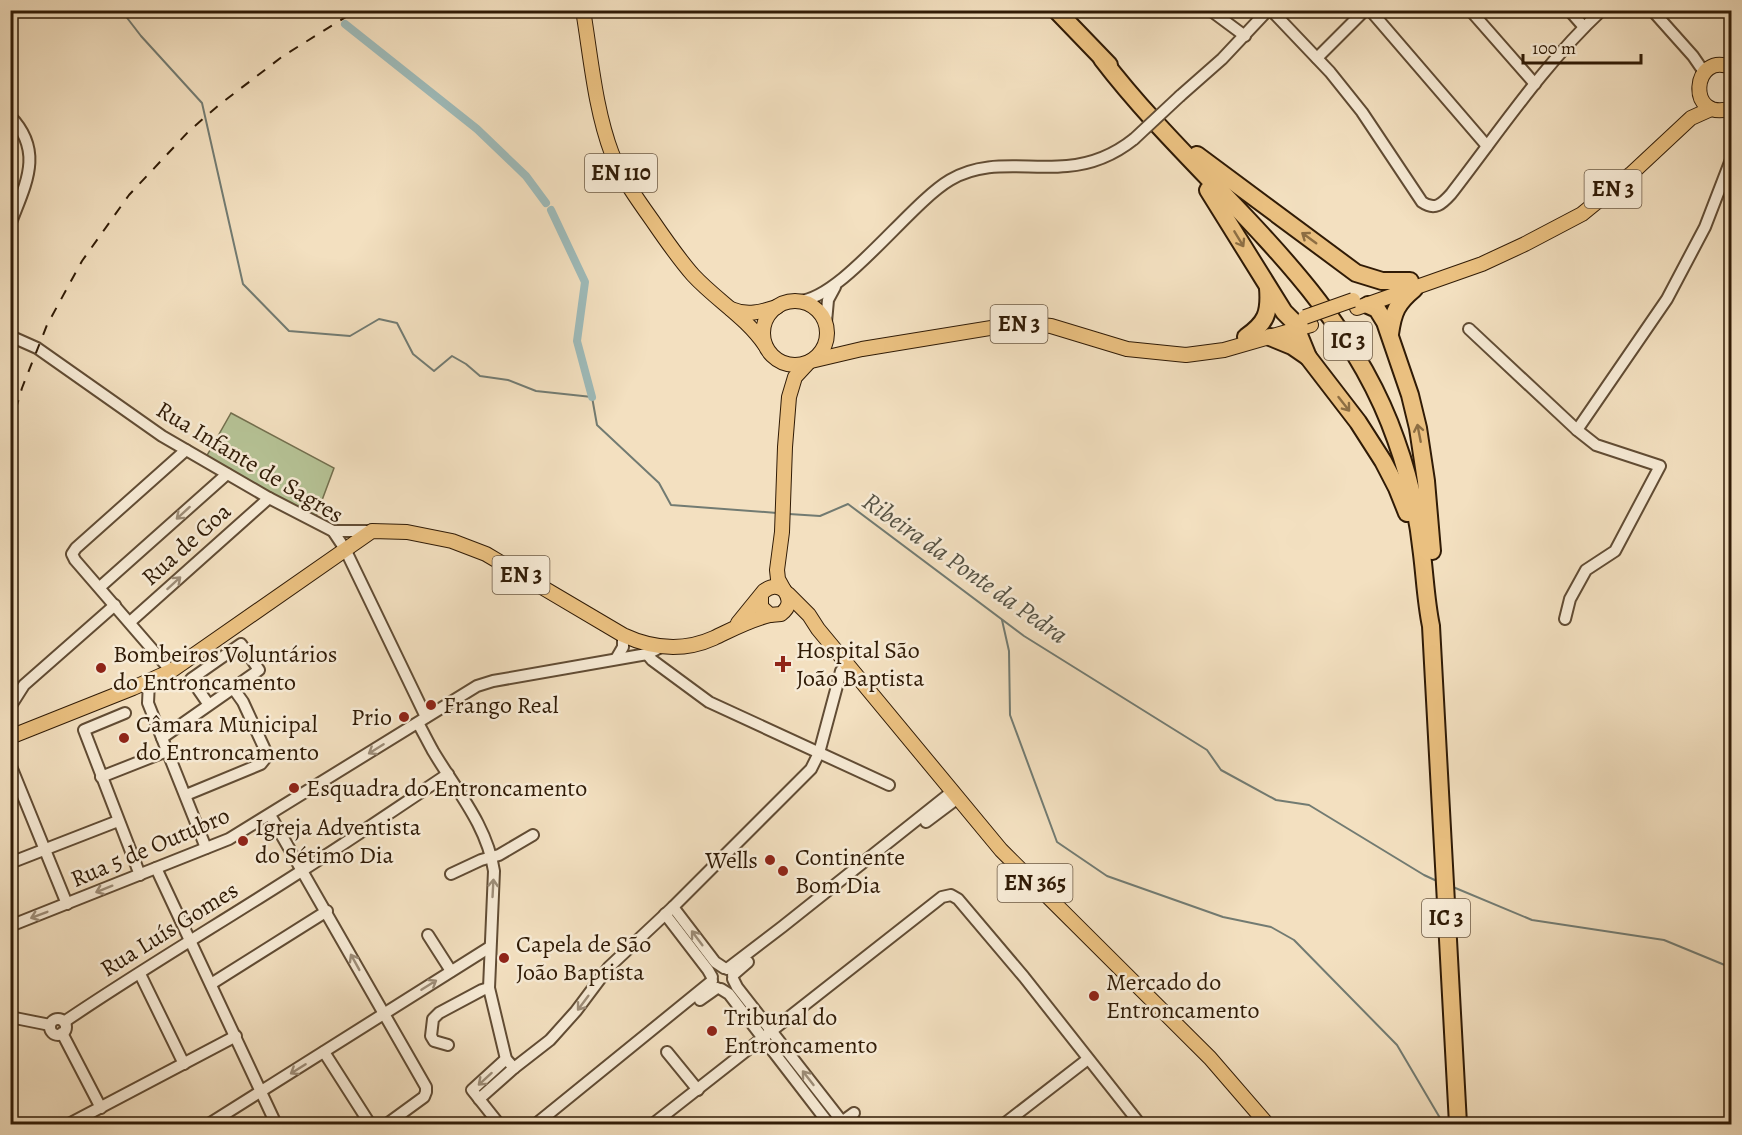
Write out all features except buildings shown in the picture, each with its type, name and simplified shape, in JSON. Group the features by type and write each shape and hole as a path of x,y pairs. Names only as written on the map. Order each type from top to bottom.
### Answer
{"highway":[{"name":"IC 3","path":"1056,10 1102,59 1123,77 1227,198 1300,278 1332,318 1355,353 1385,410 1401,456 1415,509 1431,626 1458,1125"},
{"name":"IC 3","path":"1190,155 1300,267 1329,302 1364,354 1381,386 1404,440 1432,554 1435,605 1431,626"},
{"path":"1190,155 1356,273 1382,281 1412,285 1396,308 1390,334"},
{"path":"1190,155 1268,288 1284,312 1302,323 1308,357"},
{"path":"1356,273 1364,284 1361,302 1379,312 1390,334 1419,428 1432,554"},
{"path":"1246,337 1259,327 1266,316 1269,304 1268,288"},
{"path":"1270,338 1292,346 1308,357 1358,422 1391,474 1407,511 1424,574"}],"main road":[{"name":"EN 110","path":"583,10 602,115 616,163 629,187 674,252 707,290 724,305"},
{"name":"EN 3","path":"774,357 790,365 862,349 1030,323 1050,326 1127,349 1186,355 1208,353 1270,338 1302,323 1412,285 1479,258 1525,244 1582,214 1631,174 1691,118 1700,96 1699,83 1722,67"},
{"path":"1700,96 1704,104 1712,109 1719,111 1731,108"},
{"path":"1691,118 1712,109"},
{"path":"724,305 746,313 777,307 788,302 807,303 821,314 832,336 841,344 862,349"},
{"path":"724,305 752,328 765,345"},
{"path":"765,345 764,324 770,313 777,307"},
{"name":"EN 3","path":"1173,353 1302,323"},
{"name":"EN 3","path":"786,592 778,579 777,570 789,397 795,376 823,349 827,339 826,325"},
{"name":"EN 3","path":"765,345 785,376 789,397"},
{"path":"10,737 149,682 171,671 372,531"},
{"name":"EN 3","path":"372,531 418,534 452,541 486,554 642,644 661,647 687,646 711,639 752,619 775,614"},
{"name":"EN 3","path":"734,627 762,594 780,531"},
{"path":"774,586 786,592 789,606 775,614 761,607 762,594 774,586"},
{"name":"EN 365","path":"786,592 809,615 818,629 1001,850 1210,1058 1267,1125"},
{"name":"EN 365","path":"775,614 797,617 818,629"}],"street":[{"path":"1210,10 1245,36"},
{"path":"826,325 828,300 834,288 926,198 948,181 977,168 1001,165 1058,167 1083,164 1111,155 1134,140 1270,10 1317,58 1362,112 1422,202 1434,207 1443,203 1451,194 1535,84 1584,27 1602,10"},
{"path":"1317,58 1368,10 1487,146"},
{"path":"1470,10 1535,84"},
{"path":"1569,10 1584,27"},
{"path":"1652,10 1693,56 1722,67"},
{"path":"10,116 20,126 26,139 30,171 10,225"},
{"path":"1577,430 1667,299 1705,227 1731,156"},
{"path":"798,301 817,296 843,278"},
{"path":"1468,329 1596,445 1660,466 1614,551 1586,570 1570,599 1565,619"},
{"name":"Rua Infante de Sagres","path":"10,336 37,348 162,436 269,498 333,531 345,549 422,720 433,751 468,804 492,857"},
{"path":"171,671 72,554 186,450"},
{"path":"100,587 227,474"},
{"name":"Rua de Goa","path":"130,622 269,498"},
{"path":"333,531 372,531"},
{"path":"10,707 24,685 115,605"},
{"path":"616,659 623,647 623,635"},
{"path":"162,738 259,670 241,644 191,679 209,705"},
{"name":"Rua 5 de Outubro","path":"10,926 229,839 477,686 493,681 647,654 661,647"},
{"path":"647,654 709,702 889,785"},
{"path":"499,1125 479,1099 510,1064 550,1040 576,1011 609,967 811,769 819,753 841,670 847,664"},
{"path":"148,703 149,682"},
{"path":"133,688 148,703 206,848"},
{"path":"186,795 261,764 265,759 267,754 243,702 233,688"},
{"path":"125,713 84,730 140,874"},
{"path":"101,777 167,751"},
{"path":"10,764 67,904"},
{"name":"Rua Luís Gomes","path":"63,1028 105,993 140,974 303,870 448,774"},
{"path":"941,779 942,805"},
{"path":"715,984 714,971 729,973 774,934 956,794"},
{"path":"942,805 962,809 972,814"},
{"path":"270,815 327,911 426,1089 424,1097 387,1125"},
{"path":"10,863 118,821"},
{"path":"451,874 499,855 532,835"},
{"path":"492,857 494,871 489,988 510,1064"},
{"path":"156,868 276,1125"},
{"path":"653,1125 942,897 951,895 958,899 1017,969 1140,1125"},
{"path":"669,910 715,962 729,973 767,1035 829,1125"},
{"path":"669,910 715,984 729,994 767,1035 842,1124 854,1113"},
{"path":"211,984 327,911"},
{"path":"428,935 451,971"},
{"path":"208,1125 490,946"},
{"path":"536,1124 715,984 730,985 729,973"},
{"path":"140,974 184,1064"},
{"path":"546,1125 715,984"},
{"path":"448,1045 434,1041 430,1036 433,1019 439,1012 489,988"},
{"path":"10,1017 50,1025 56,1018 101,1108"},
{"path":"69,1125 236,1036"},
{"path":"324,1052 370,1125"},
{"path":"666,1052 698,1090"},
{"path":"1004,1125 1088,1059"}],"green space":[{"path":"231,413 334,468 315,519 205,459"}],"waterway":[{"name":"Ribeira da Ponte da Pedra","path":"121,10 141,36 202,103 243,284 289,331 350,336 379,319 397,323 413,354 434,371 452,356 480,376 508,380 536,391 592,397 597,425 659,483 671,505 777,513"},
{"path":"345,24 477,129 526,176 546,203"},
{"path":"551,210 585,282 577,341 592,397"},
{"name":"Ribeira da Ponte da Pedra","path":"789,514 820,516 848,504 1024,636 1207,750 1221,770 1276,800 1309,805 1439,882"},
{"path":"1002,620 1009,651 1010,715 1057,842 1107,876 1223,917 1271,927 1294,940 1397,1045 1440,1118 1447,1124"},
{"name":"Ribeira da Ponte da Pedra","path":"1453,887 1532,920 1664,940 1732,968"}],"railway":[{"path":"10,429 22,388 47,325 82,261 129,195 189,131 219,105 283,56 357,10"}],"place":[{"name":"Hospital São João Baptista","path":"783,664"},
{"name":"Bombeiros Voluntários do Entroncamento","path":"101,668"},
{"name":"Frango Real","path":"431,705"},
{"name":"Prio","path":"404,717"},
{"name":"Câmara Municipal do Entroncamento","path":"124,738"},
{"name":"Esquadra do Entroncamento","path":"294,788"},
{"name":"Igreja Adventista do Sétimo Dia","path":"243,841"},
{"name":"Wells","path":"770,860"},
{"name":"Continente Bom Dia","path":"783,871"},
{"name":"Capela de São João Baptista","path":"504,958"},
{"name":"Mercado do Entroncamento","path":"1094,996"},
{"name":"Tribunal do Entroncamento","path":"712,1031"}]}
